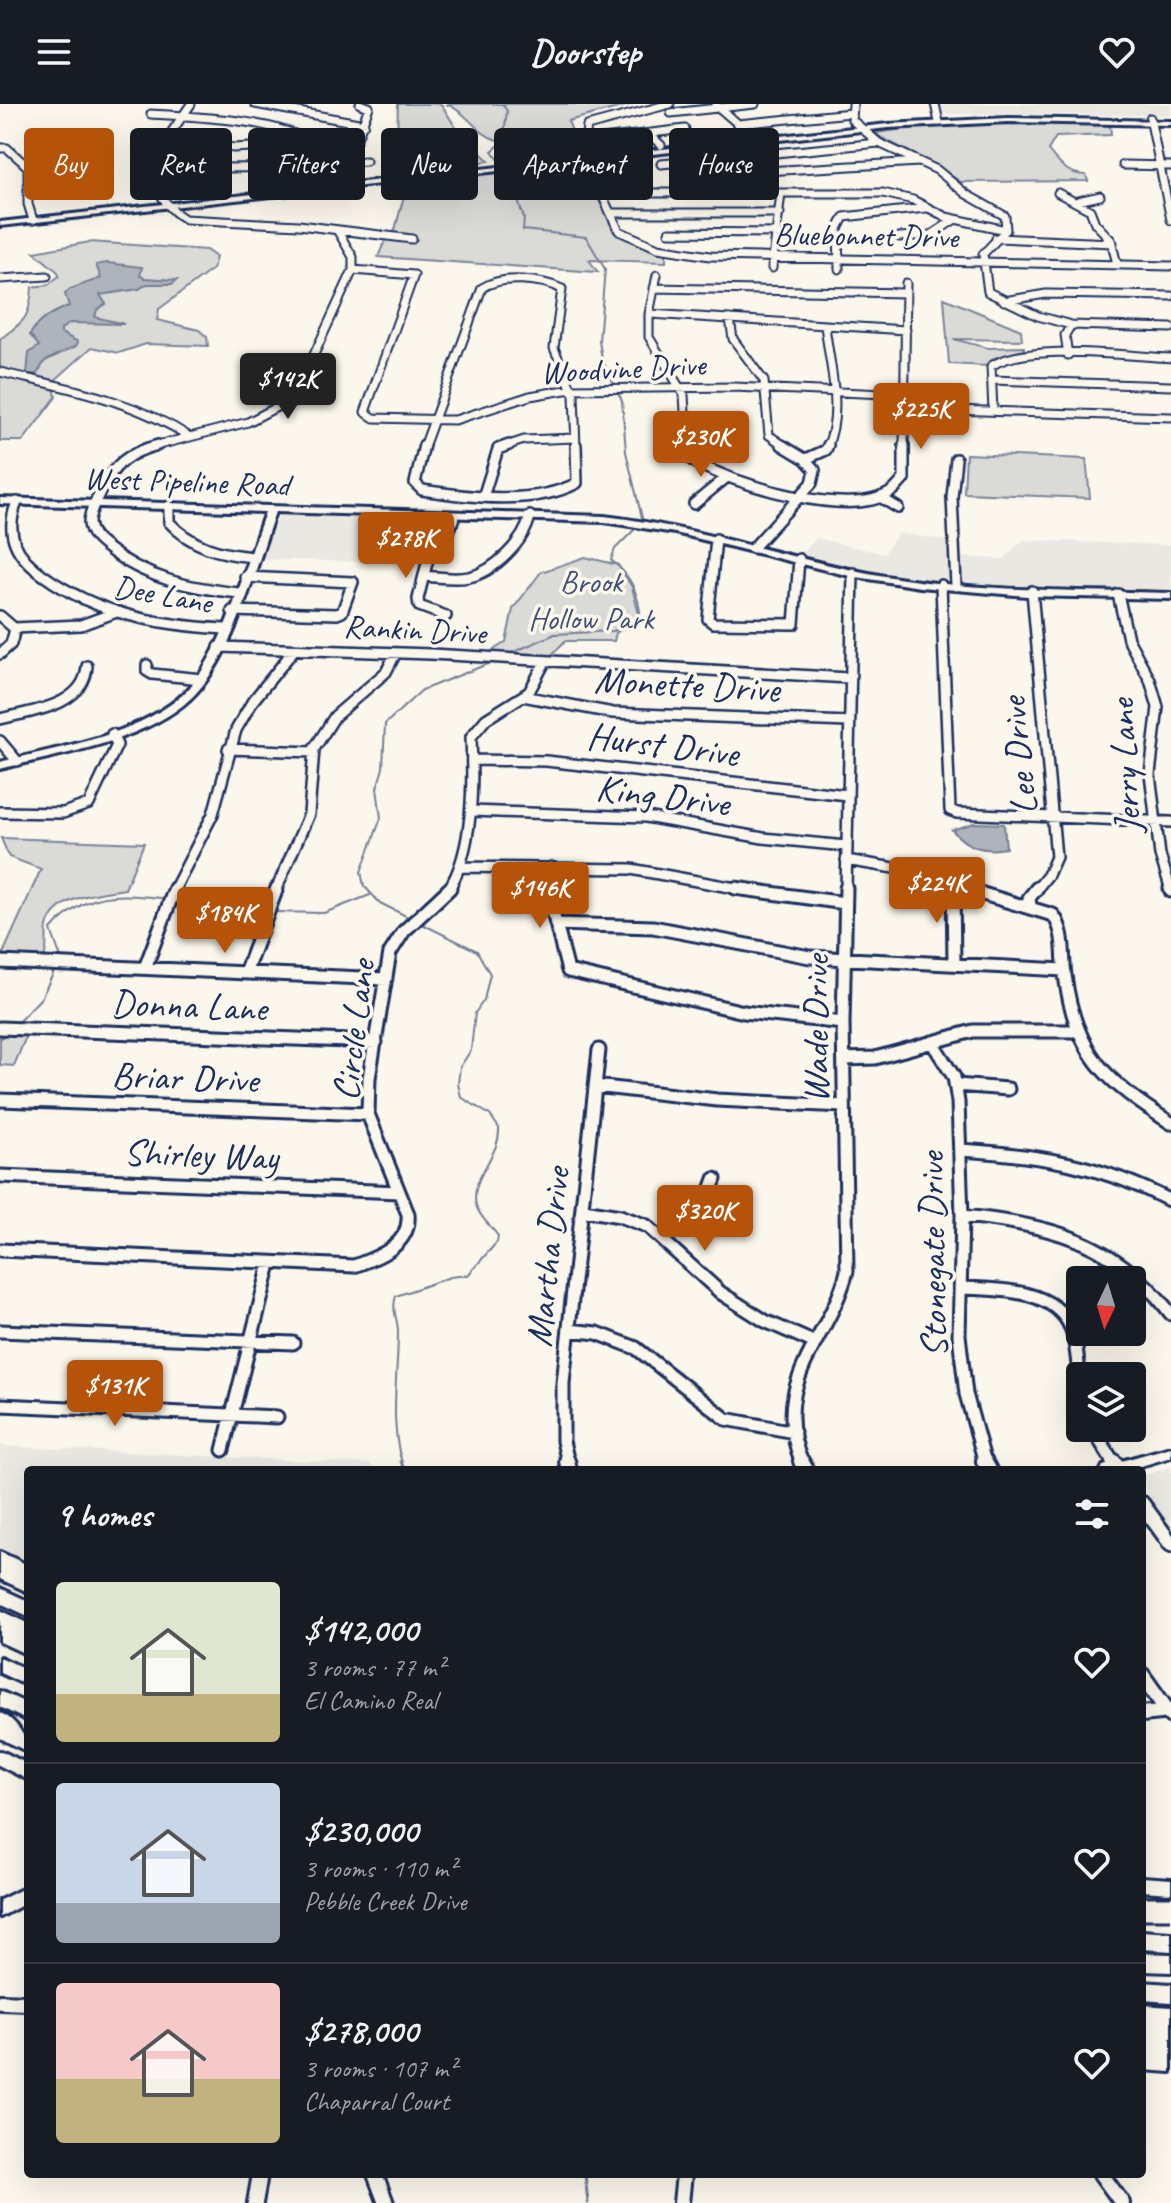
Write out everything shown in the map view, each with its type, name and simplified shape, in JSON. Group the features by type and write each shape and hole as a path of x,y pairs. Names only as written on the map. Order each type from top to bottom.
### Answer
{"highway":[{"path":"0,1571 24,1583"},
{"path":"0,1595 24,1607"},
{"path":"0,1617 24,1629"},
{"path":"0,1633 24,1646"},
{"path":"0,1664 24,1677"},
{"path":"0,1686 24,1699"},
{"path":"0,1698 24,1711"},
{"path":"0,1721 14,1738"},
{"path":"1146,1906 1171,1908"},
{"path":"1146,1940 1171,1942"},
{"path":"1146,1962 1171,1963"},
{"path":"1146,1991 1171,1993"},
{"path":"1146,2014 1171,2016"},
{"path":"1146,2029 1171,2030"},
{"path":"1146,2047 1171,2049"}],"main road":[{"path":"937,114 1150,120"},
{"path":"653,149 859,126 937,114 1171,121"},
{"path":"779,133 859,126"},
{"path":"653,145 669,143"},
{"path":"365,181 494,166"},
{"path":"0,222 248,194"},
{"name":"West Pipeline Road","path":"0,501 622,521 656,525 853,573 941,585 1171,596"},
{"path":"11,764 147,721 174,705 202,679 219,647 271,510"},
{"path":"1125,1466 1171,1452"},
{"path":"0,1558 24,1570"},
{"path":"1146,1884 1171,1886"},
{"path":"0,1909 24,1895"},
{"path":"1146,2062 1171,2064"}],"street":[{"path":"173,128 191,104"},
{"path":"255,104 364,124"},
{"path":"360,104 369,107 362,128"},
{"path":"587,128 670,104"},
{"path":"671,113 755,104"},
{"path":"853,104 852,120 879,143 945,175 966,194 1001,212 1007,220 1006,230 984,251 986,289 1004,301 1071,325 1171,328"},
{"path":"717,106 743,128"},
{"path":"653,133 685,129 671,113 659,107"},
{"path":"738,124 851,113"},
{"path":"151,114 185,115 260,128"},
{"path":"1150,120 1171,219"},
{"path":"653,139 660,144"},
{"path":"779,152 879,143"},
{"path":"2,148 21,158 28,168 32,218"},
{"path":"779,170 919,162"},
{"path":"661,164 669,163"},
{"path":"1123,165 1171,166"},
{"path":"653,193 883,193 906,197 954,220 1006,230"},
{"path":"772,268 781,193"},
{"path":"1058,193 1090,210 1113,243 1117,264"},
{"path":"1078,201 1100,196"},
{"path":"164,200 179,216 194,221 337,230 412,239"},
{"name":"Bluebonnet Drive","path":"604,200 619,231 633,239 672,251 710,256 1171,266"},
{"path":"839,269 838,229 844,217 926,208"},
{"path":"611,213 780,213"},
{"path":"1093,218 1104,218"},
{"path":"899,237 931,235 954,220"},
{"path":"239,593 167,582 136,570 109,551 89,530 88,519 121,460 148,448 271,412 294,398 353,270 353,257 337,230"},
{"path":"669,232 778,233"},
{"path":"716,233 717,244"},
{"path":"996,238 1113,243"},
{"path":"710,256 710,266"},
{"path":"912,260 912,270"},
{"name":"Woodvine Drive","path":"353,270 414,275 365,412 367,415 433,420 465,417 530,396 571,389 624,387 765,388 906,395"},
{"path":"657,275 650,314 651,342 673,369 681,386 688,416 688,454 701,467 727,477 800,497 845,502 880,497 898,488 904,479 906,283"},
{"path":"0,279 47,276"},
{"path":"489,283 541,283 562,289 554,348 571,389 579,476 570,489 544,495 484,494 429,491 417,486 415,476 433,420 482,288 489,283"},
{"path":"654,288 906,293"},
{"path":"1004,301 1046,294 1171,296"},
{"path":"650,314 906,330"},
{"path":"730,319 733,339 761,373 769,435 780,445 806,459 815,470 814,479 800,497 753,548"},
{"path":"806,459 830,445 834,391 825,325"},
{"path":"1068,355 1065,335 1071,325"},
{"path":"993,411 993,362 1003,357 1025,354 1171,358"},
{"path":"0,372 139,408 172,424 190,437"},
{"path":"992,380 1171,386"},
{"path":"906,408 1171,417"},
{"path":"484,494 498,449 524,440 575,438"},
{"path":"956,459 952,497 956,586"},
{"path":"694,504 727,477"},
{"path":"880,497 898,508"},
{"name":"Dee Lane","path":"17,502 10,532 21,556 62,590 114,613 161,624 225,629"},
{"path":"169,506 169,522 184,537 219,554 253,557"},
{"path":"424,576 462,578 480,575 525,535 530,516"},
{"path":"446,616 418,603 430,551 449,532 454,517"},
{"path":"716,539 708,619 713,623 794,624 799,559"},
{"name":"Wade Drive","path":"805,1466 794,1432 795,1382 813,1342 838,1302 847,1271 843,1023 853,573"},
{"path":"232,611 337,614 342,612 353,582 245,577"},
{"path":"941,585 948,806 957,813 1171,822"},
{"name":"Lee Drive","path":"1030,906 1029,898 1055,864 1054,817 1032,591"},
{"name":"Jerry Lane","path":"1118,594 1128,639 1150,680 1158,707 1150,774 1160,855 1171,891"},
{"path":"0,616 14,628 81,625 114,613"},
{"path":"0,654 13,643 14,628"},
{"name":"Rankin Drive","path":"219,647 396,653 849,678"},
{"path":"145,968 170,899 213,814 228,749 252,702 294,650"},
{"path":"245,973 267,911 309,814 314,752 335,716 386,672 396,653"},
{"name":"Circle Lane","path":"0,1250 354,1266 382,1256 403,1238 409,1226 368,1114 367,1095 394,945 450,888 459,867 475,786 470,742 475,731 486,719 534,687 545,662"},
{"path":"147,665 147,671 152,674 202,679"},
{"path":"0,719 72,696 86,679 87,666"},
{"name":"Monette Drive","path":"523,696 613,713 848,722"},
{"path":"0,812 63,813 89,804 113,758 117,745 112,734"},
{"path":"0,741 11,764"},
{"path":"228,749 314,752"},
{"name":"Hurst Drive","path":"472,760 560,762 847,795"},
{"name":"King Drive","path":"471,811 646,817 763,838 846,846"},
{"path":"846,860 882,865 1030,906 1056,918 1060,927 1074,1031 1084,1051 1122,1091 1171,1123"},
{"path":"459,867 643,870 779,896 845,903"},
{"path":"551,867 552,908 570,972 642,986 744,1012 843,1023"},
{"path":"953,885 954,964"},
{"path":"556,924 653,927 756,949 844,959 1064,970"},
{"path":"0,962 386,979"},
{"name":"Donna Lane","path":"8,1028 376,1042"},
{"path":"844,1059 875,1058 995,1029 1074,1031"},
{"name":"Stonegate Drive","path":"932,1042 948,1063 956,1085 962,1216 959,1335 966,1394 980,1453 987,1466"},
{"name":"Martha Drive","path":"568,1466 561,1414 599,1050"},
{"path":"956,1085 1008,1089"},
{"path":"595,1086 687,1098 844,1106"},
{"name":"Briar Drive","path":"0,1100 368,1114"},
{"path":"960,1150 1021,1154 1082,1163 1127,1177 1171,1201"},
{"name":"Shirley Way","path":"0,1176 399,1192"},
{"path":"661,1236 697,1217 706,1208 715,1179"},
{"path":"584,1210 640,1222 661,1236 721,1293 765,1321 813,1342"},
{"path":"962,1216 1036,1226 1090,1243 1141,1276 1160,1295 1171,1314"},
{"path":"223,1450 270,1264"},
{"path":"960,1288 1021,1293 1058,1310 1068,1321 1076,1362"},
{"path":"569,1330 597,1333 636,1348 726,1419 794,1432"},
{"path":"0,1331 293,1343"},
{"path":"0,1405 277,1417"},
{"path":"1100,1442 1113,1466"},
{"path":"1146,1510 1171,1544"},
{"path":"1146,1680 1170,1713"},
{"path":"1146,1714 1170,1713"},
{"path":"0,1758 24,1770"},
{"path":"0,2002 24,2003"},
{"path":"255,2203 259,2178"},
{"path":"377,2178 386,2203"},
{"path":"681,2203 684,2178"},
{"path":"1104,2178 1122,2203"}],"shaded area":[{"path":"942,104 1171,104 1171,115 952,114 943,113"},
{"path":"107,263 142,267 140,276 145,278 177,280 172,284 147,284 139,289 100,295 106,304 97,310 95,317 124,324 70,323 61,329 61,333 78,342 76,346 45,361 37,374 27,374 29,353 39,346 30,335 33,330 46,317 69,306 65,294 70,289 101,278 96,265"},
{"path":"280,514 409,519 396,563 259,559"},
{"path":"898,533 950,541 949,582 906,578 801,556 816,538 884,554"},
{"path":"1024,540 1171,545 1171,593 960,583 960,557 1003,559"},
{"path":"974,823 1004,824 1006,848 976,847 952,830"},
{"path":"0,1446 371,1466 24,1466 24,1564 0,1552"},
{"path":"1171,1467 1171,1528 1146,1491 1146,1475"}],"green space":[{"path":"398,104 441,104 456,128 397,128"},
{"path":"446,104 633,104 568,121 571,128 494,128 494,139"},
{"path":"1019,122 1110,124 1111,135 1056,137 1048,150 1064,168 1086,175 1088,181 961,182 876,133 924,126"},
{"path":"478,150 489,161 478,162"},
{"path":"494,172 494,200 599,200 614,232 666,253 666,262 589,260 598,272 378,257 386,238 393,237 403,200 478,200 478,173"},
{"path":"90,242 206,250 216,257 213,269 159,309 157,320 199,330 207,337 208,346 146,344 119,353 92,347 53,382 56,397 23,441 0,441 0,339 24,318 30,306 32,287 48,285 59,276 34,252"},
{"path":"944,298 1021,330 1022,340 953,339 988,348 1024,347 1025,352 994,358 987,366 949,364"},
{"path":"966,454 1086,459 1090,498 964,493"},
{"name":"Brook Hollow Park","path":"585,557 618,565 632,587 640,618 616,633 614,641 565,641 546,661 484,656 506,642 513,609 541,572"},
{"path":"1,838 144,843 125,889 68,902 51,917 43,959 1,958 41,869 9,857"},
{"path":"0,1033 27,1034 14,1066 0,1065"}],"waterway":[{"path":"505,128 507,111 503,105 507,104"},
{"path":"494,149 494,154"},
{"path":"518,200 524,218 523,230 586,237 605,269 599,341 602,359 615,386"},
{"path":"618,392 622,401 626,452 642,518 640,522"},
{"path":"509,654 555,634 613,631 641,621 633,587 611,560 615,549 637,527"},
{"path":"412,919 380,903 364,886 361,872 381,818 377,788 383,768 385,724 422,690 493,662"},
{"path":"274,912 324,913 370,895"},
{"path":"61,958 51,930 77,907 104,897 168,899"},
{"path":"174,899 263,910"},
{"path":"402,1463 395,1415 396,1296 450,1277 468,1275 497,1242 498,1236 480,1214 475,1195 495,1148 499,1128 490,1115 461,1097 458,1084 460,1067 471,1050 475,1013 484,1000 490,974 477,951 418,922"},
{"path":"16,1024 41,998 56,968"},
{"path":"0,1039 6,1034"},
{"path":"401,1461 403,1466"},
{"path":"585,2178 588,2203"}]}
